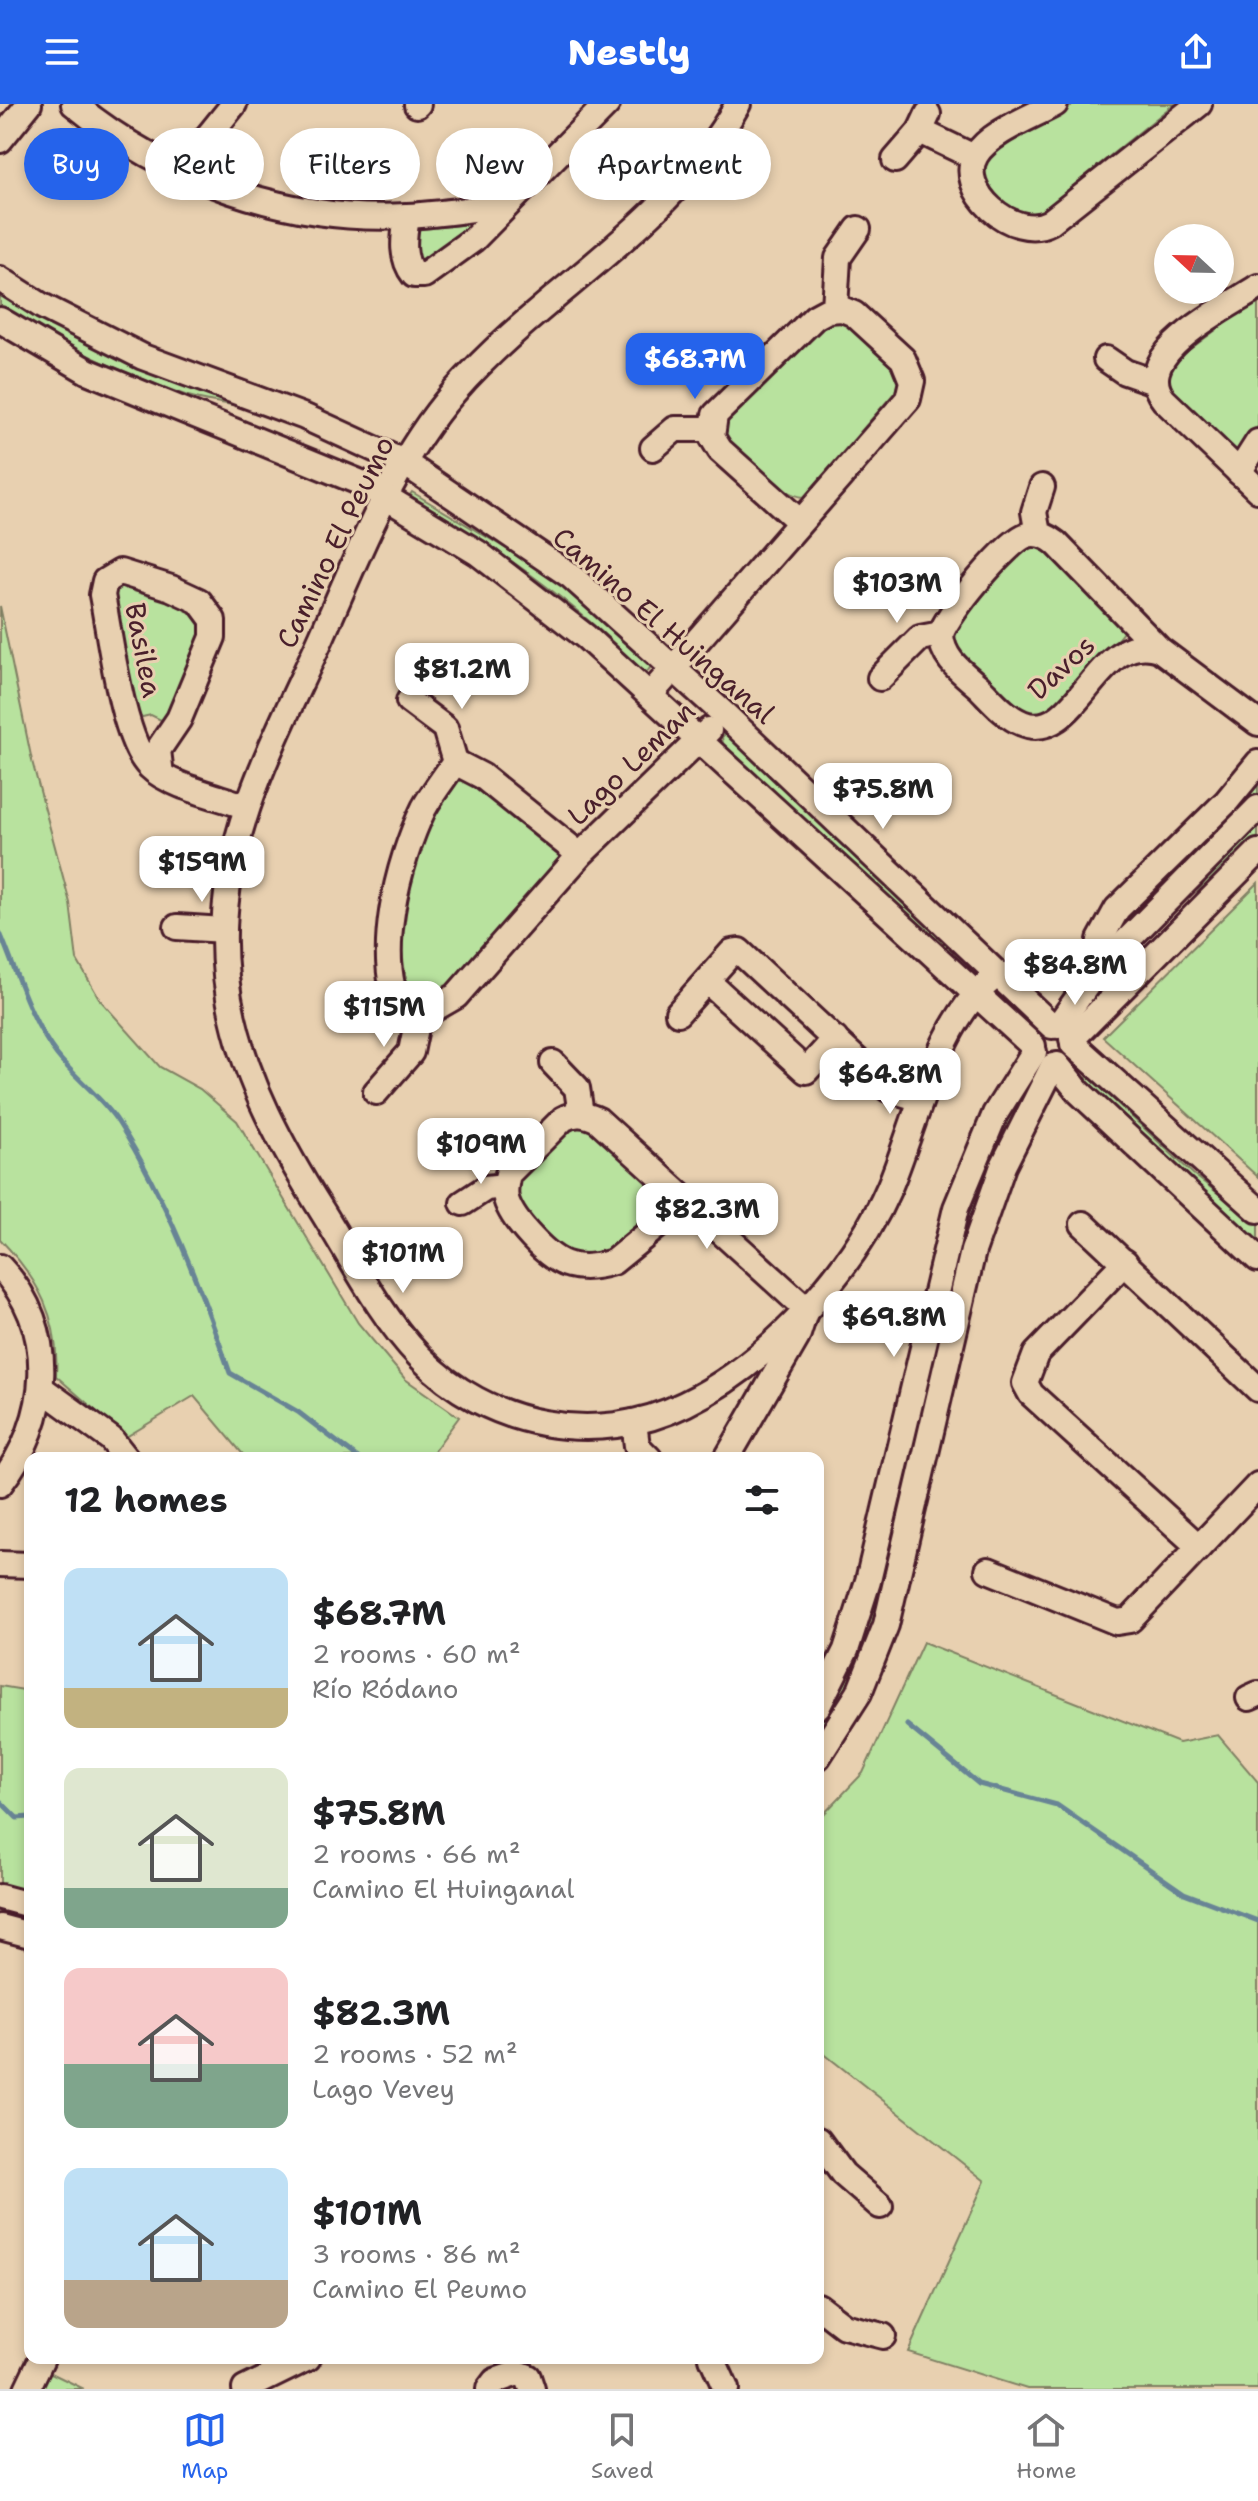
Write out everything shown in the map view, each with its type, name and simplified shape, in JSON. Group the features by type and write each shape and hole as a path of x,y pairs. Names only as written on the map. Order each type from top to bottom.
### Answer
{"street":[{"path":"0,140 29,104"},
{"path":"74,104 119,137 145,151"},
{"path":"215,128 234,104"},
{"path":"407,216 403,250 414,275 424,275 474,239 504,205 528,187 607,104"},
{"name":"Camino El Peumo","path":"738,104 713,145 665,204 480,366 433,419 403,462 247,807 232,860 224,930 226,977 235,1029 261,1107 285,1152 410,1346 454,1387 503,1413 571,1426 634,1422 670,1411 707,1392 806,1309 843,1266 874,1218 896,1171 943,1048 975,995 999,974"},
{"path":"1055,104 998,137 974,157 971,178 978,192 1006,221 1020,227 1036,228 1050,222 1199,104"},
{"path":"895,160 924,123 974,157"},
{"path":"264,200 340,214 407,216 504,205"},
{"path":"835,308 838,258 858,229"},
{"name":"Camino El Huinganal","path":"0,279 42,306 143,357 305,417 403,462 571,576 675,668 999,974 1258,1210"},
{"path":"1258,287 1166,350 1156,366 1154,382 1164,400 1258,490"},
{"path":"650,695 902,407 911,391 911,373 903,359 854,314 835,308 815,317 771,364 719,409 711,429 720,450 800,522"},
{"path":"0,320 87,371 324,465 386,496 528,589 650,695 1044,1057 1258,1259"},
{"path":"1106,359 1125,372 1154,382"},
{"path":"653,448 675,429 711,429"},
{"path":"1239,472 1258,442"},
{"path":"1038,534 1034,512 1042,487"},
{"path":"880,678 914,642 926,635 941,634 949,617 1011,545 1023,537 1038,534 1056,543 1159,649 1258,723"},
{"name":"Basilea","path":"120,572 199,601 213,620 213,637 179,719 158,750 161,775 143,760 128,727 102,595 105,581 120,572"},
{"name":"Davos","path":"1121,652 1128,627 1122,612"},
{"name":"Davos","path":"941,634 949,659 1012,718 1031,726 1057,719 1121,652 1136,646 1159,649"},
{"path":"376,1092 411,1052 418,1018 403,1015 394,999 389,949 405,851 425,806 455,762 445,728 409,701"},
{"name":"Lago Leman","path":"418,1018 456,996 580,855 724,714"},
{"name":"Lago Leman","path":"455,762 482,776 580,855"},
{"path":"1096,972 1100,940 1117,909 1202,827 1258,763"},
{"path":"161,775 247,807"},
{"path":"824,1694 846,1650 868,1581 956,1208 995,1114 1044,1057 1071,1055 1064,1034 1096,972 1258,808"},
{"path":"824,1748 859,1693 886,1625 973,1251 1044,1057 1039,1032 1064,1034 1258,852"},
{"path":"177,927 224,930"},
{"path":"678,1013 732,952 739,951 888,1089 921,1099"},
{"path":"707,981 806,1071 835,1039"},
{"path":"553,1063 577,1088 581,1114"},
{"path":"688,1201 613,1262 599,1266 569,1265 547,1254 540,1246 510,1208 505,1186 508,1174 563,1119 581,1114 598,1120 688,1201 806,1309"},
{"path":"463,1203 486,1188 505,1186"},
{"path":"1083,1224 1258,1389"},
{"path":"1125,1262 1036,1354 1025,1383 1031,1394 1199,1547"},
{"path":"0,1267 32,1315 41,1354 41,1388 36,1417 23,1450 0,1484"},
{"name":"Camino El Peumo","path":"730,1452 797,1337 806,1309"},
{"path":"41,1388 117,1452"},
{"path":"634,1422 637,1446 643,1452"},
{"path":"988,1570 1117,1622 1130,1620 1258,1485"},
{"path":"0,1564 24,1565"},
{"path":"0,1897 24,1903"},
{"path":"0,1927 24,1933"},
{"path":"824,2148 843,2174 880,2206"},
{"path":"824,2311 844,2326 883,2336"},
{"path":"27,2389 39,2364"},
{"path":"715,2364 726,2389"},
{"path":"257,2387 299,2371"},
{"path":"489,2389 495,2381 518,2373 528,2377 532,2389"}],"green space":[{"path":"1075,104 1174,104 1037,215 1023,220 980,184 983,159"},
{"path":"479,223 426,260 416,259 412,230"},
{"path":"0,292 90,343 278,416 362,454 361,458 277,418 248,408 190,397 88,355 0,307"},
{"path":"1258,299 1258,426 1248,441 1234,452 1223,450 1163,381 1174,361"},
{"path":"837,320 845,322 894,364 892,368 898,382 895,392 804,497 794,495 749,463 723,435 728,413 822,324"},
{"path":"412,492 555,578 601,615 652,665 647,672 641,670 560,597 502,554 410,495"},
{"path":"1028,545 1044,545 1122,625 1123,632 1090,674 1047,713 1020,715 953,652 952,629 1017,550"},
{"path":"127,582 192,605 207,625 169,724 151,715 138,718 112,592"},
{"path":"0,606 32,761 70,903 77,960 100,1000 160,1067 200,1089 237,1121 358,1323 405,1379 459,1417 433,1452 241,1452 194,1396 126,1437 56,1376 54,1336 44,1301 25,1269 0,1239"},
{"path":"727,732 976,964 965,968 723,744 722,737"},
{"path":"458,771 570,856 435,1013 412,1006 404,968 400,910 412,853"},
{"path":"1258,779 1258,794 1237,820 1110,944 1113,927"},
{"path":"1258,823 1258,837 1104,993 1191,902 1209,875"},
{"path":"1258,883 1258,1177 1103,1037"},
{"path":"1039,1066 1041,1073 1033,1085 877,1623 850,1686 824,1729 824,1715 842,1681 952,1246 1004,1114"},
{"path":"1088,1076 1193,1174 1258,1224 1258,1242 1085,1080"},
{"path":"574,1124 594,1129 671,1204 611,1253 593,1259 561,1255 513,1199 519,1176"},
{"path":"923,1642 1179,1743 1218,1735 1258,1782 1258,2389 1027,2389 908,2352 985,2181 824,2054 824,1814 863,1773"},
{"path":"0,1686 24,1690 24,1893 0,1885"},
{"path":"47,2371 84,2389 39,2389"}],"waterway":[{"path":"0,933 47,1041 112,1113 136,1151 194,1276 230,1373 298,1412 350,1452"},
{"path":"907,1725 979,1784 1057,1805 1184,1893 1258,1921"},
{"path":"0,1801 17,1818 24,1817"}]}
